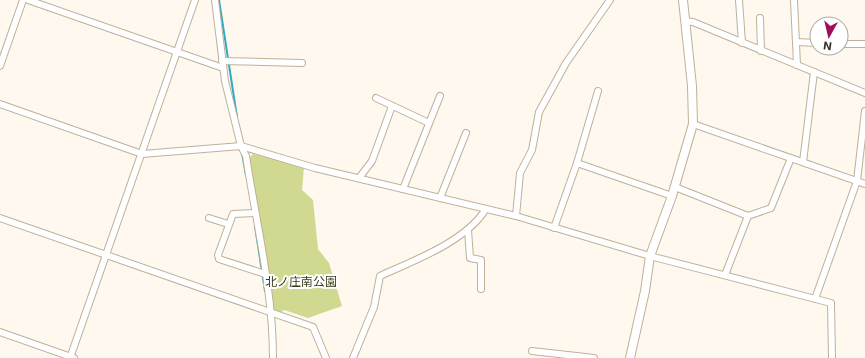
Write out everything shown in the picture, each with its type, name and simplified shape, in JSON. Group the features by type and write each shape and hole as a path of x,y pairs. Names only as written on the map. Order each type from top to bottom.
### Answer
{"street":[{"path":"0,66 23,0"},
{"path":"28,0 223,68"},
{"path":"0,332 72,358 106,255 195,0"},
{"path":"215,0 223,68 241,146 246,156 273,327 273,358"},
{"path":"516,216 520,173 532,150 539,112 566,63 610,0"},
{"path":"630,358 645,291 650,256 675,187 693,124 692,86 683,0"},
{"path":"739,0 742,43"},
{"path":"794,0 797,65"},
{"path":"760,18 761,51"},
{"path":"685,21 693,22 865,93"},
{"path":"796,42 809,43"},
{"path":"849,44 865,44"},
{"path":"222,61 302,62"},
{"path":"803,162 814,72"},
{"path":"554,228 577,164 598,91"},
{"path":"402,189 440,96"},
{"path":"376,98 429,124"},
{"path":"0,104 142,154 241,146 402,189 516,216 650,256 831,303 832,358"},
{"path":"359,178 372,161 392,106"},
{"path":"815,299 857,181 865,111"},
{"path":"693,124 865,184"},
{"path":"440,198 466,133"},
{"path":"675,187 748,216 771,208 791,158"},
{"path":"577,164 672,196"},
{"path":"353,358 374,307 380,276 432,251 468,230 477,222 486,209"},
{"path":"255,214 233,214 218,254 219,258 265,274"},
{"path":"725,275 748,216"},
{"path":"0,218 312,327 326,358"},
{"path":"209,218 228,224"},
{"path":"468,230 470,258 481,260 481,289"},
{"path":"532,351 594,358"}],"green space":[{"name":"北ノ庄南公園","path":"253,154 304,167 302,190 313,200 318,249 329,263 342,306 308,318 284,310 279,314 273,310 249,158"}],"waterway":[{"path":"219,0 237,117"},
{"path":"242,153 246,175"},
{"path":"255,226 265,291"}]}
